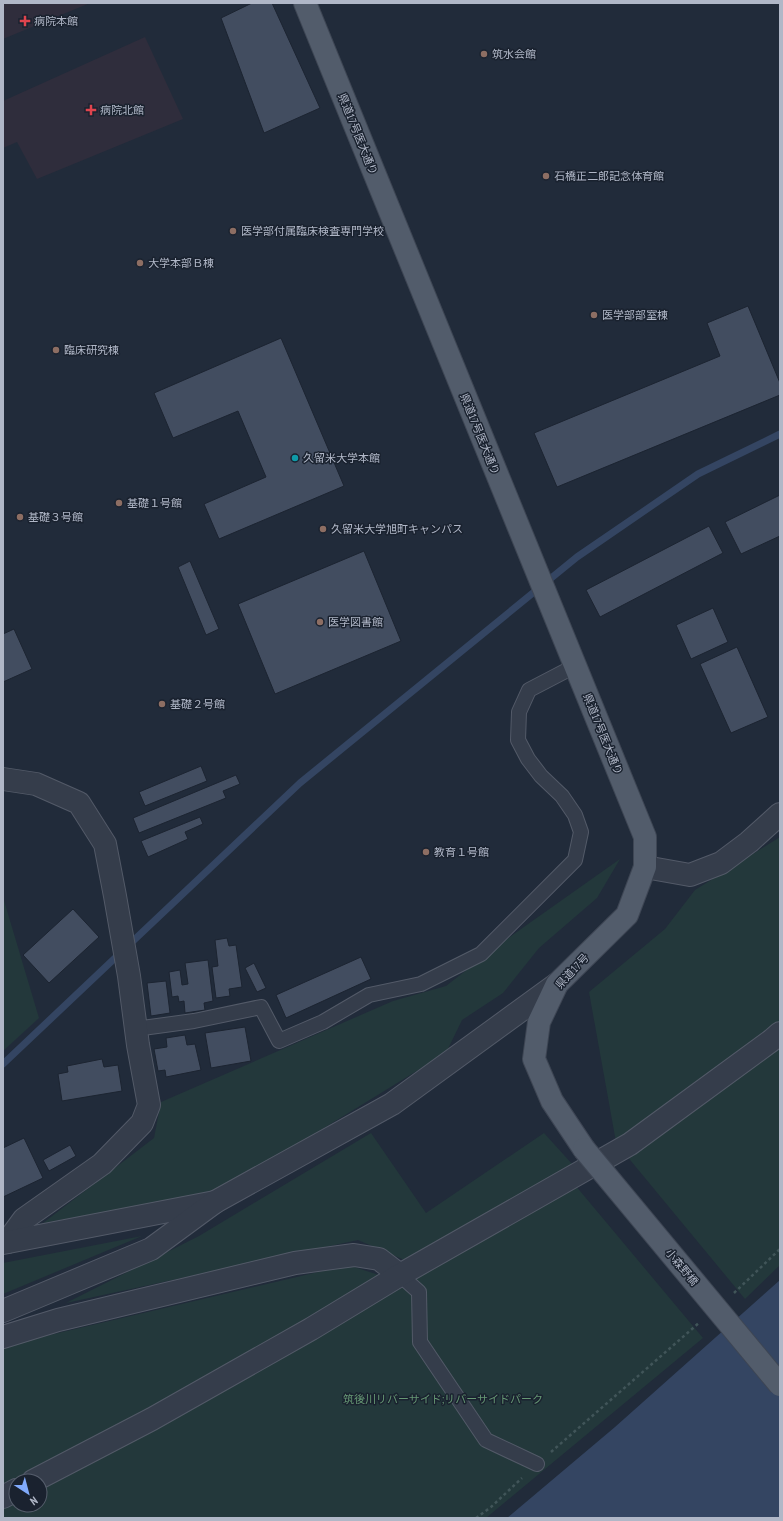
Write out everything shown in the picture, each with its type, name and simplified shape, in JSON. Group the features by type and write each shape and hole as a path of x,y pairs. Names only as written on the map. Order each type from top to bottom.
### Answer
{"main road":[{"name":"県道17号医大通り","path":"305,3 645,837 645,867"},
{"name":"県道17号","path":"584,1149 552,1101 534,1059 539,1022 557,984 627,915 645,867"},
{"name":"小森野橋","path":"584,1149 780,1384"}],"street":[{"path":"3,779 36,784 79,803 105,844 129,976 135,1029 149,1105 142,1124 102,1164 24,1219 5,1242"},
{"path":"645,867 690,875 721,863 749,842 780,814"},
{"path":"749,842 772,833 780,828"},
{"path":"3,1311 151,1249 215,1202 392,1104 557,984"},
{"path":"48,1473 152,1419 630,1144 780,1033"},
{"path":"5,1242 215,1202"},
{"path":"3,1337 58,1320 295,1263 354,1255 379,1259 400,1275"}],"lane":[{"path":"135,1029 194,1021 261,1007 279,1041 323,1022 369,995 421,984 481,954 575,860 582,832 575,815 562,796 528,759 518,740 518,712 529,690 575,666"},
{"path":"400,1275 419,1292 420,1342 486,1440 537,1464"}],"path":[{"path":"733,1294 780,1250"},
{"path":"476,1518 491,1507 537,1464 703,1319"}],"shaded area":[{"name":"病院本館","path":"3,3 90,3 3,39"},
{"name":"病院北館","path":"145,37 183,119 37,179 17,142 3,148 3,101"}],"green space":[{"path":"780,837 780,1022 763,1037 616,1142 589,992 665,929 695,890"},
{"path":"620,859 597,898 539,948 503,993 462,1020 446,1053 220,1192 43,1223 154,1138 161,1102 393,1001 446,986 504,941"},
{"path":"3,897 39,1018 3,1051"},
{"path":"780,1040 780,1265 745,1299 626,1155"},
{"path":"371,1133 426,1213 544,1133 573,1165 409,1262 358,1240 66,1303 199,1236"},
{"name":"筑後川リバーサイド;リバーサイドパーク","path":"575,1185 703,1338 486,1518 3,1518 3,1346 348,1265 382,1276"},
{"path":"142,1236 3,1294 3,1263"}],"water":[{"path":"780,1280 780,1518 507,1518 615,1427"}],"building":[{"path":"252,3 272,3 320,108 264,133 221,18"},
{"path":"748,306 780,383 780,395 557,487 534,433 720,356 707,323"},
{"name":"久留米大学本館","path":"281,338 344,486 219,539 204,504 266,477 238,411 173,438 154,393"},
{"path":"780,495 780,536 741,554 725,522"},
{"path":"709,526 723,553 600,617 586,590"},
{"name":"医学図書館","path":"364,551 401,641 275,694 238,604"},
{"path":"190,561 219,629 206,635 178,567"},
{"path":"713,608 728,642 691,659 676,625"},
{"path":"14,629 32,669 3,682 3,634"},
{"path":"737,647 768,717 731,733 700,664"},
{"path":"201,766 207,781 145,806 139,792"},
{"path":"236,775 240,784 223,791 226,798 139,833 133,818"},
{"path":"200,817 203,824 185,832 188,839 148,857 141,841"},
{"path":"73,909 99,937 49,983 23,955"},
{"path":"227,938 229,946 236,945 242,987 229,989 230,996 216,998 212,967 218,966 215,940"},
{"path":"361,957 371,979 286,1018 276,995"},
{"path":"208,960 213,1001 204,1003 205,1010 185,1013 184,1001 179,1002 178,996 172,997 169,972 180,970 182,985 188,984 185,963"},
{"path":"254,963 266,988 257,992 245,968"},
{"path":"166,981 170,1013 151,1016 147,983"},
{"path":"245,1027 251,1061 211,1068 205,1033"},
{"path":"185,1035 187,1045 195,1044 201,1070 166,1077 165,1070 158,1071 154,1049 167,1047 166,1038"},
{"path":"102,1059 104,1067 118,1065 122,1091 62,1101 58,1074 68,1072 67,1066"},
{"path":"24,1138 43,1178 3,1197 3,1148"},
{"path":"70,1145 76,1156 49,1171 43,1160"}],"waterway":[{"path":"3,1064 300,783 577,557 698,474 780,434"}],"place":[{"name":"病院本館","path":"25,21"},
{"name":"筑水会館","path":"484,54"},
{"name":"病院北館","path":"91,110"},
{"name":"石橋正二郎記念体育館","path":"546,176"},
{"name":"医学部付属臨床検査専門学校","path":"233,231"},
{"name":"大学本部Ｂ棟","path":"140,263"},
{"name":"医学部部室棟","path":"594,315"},
{"name":"臨床研究棟","path":"56,350"},
{"name":"久留米大学本館","path":"295,458"},
{"name":"基礎１号館","path":"119,503"},
{"name":"基礎３号館","path":"20,517"},
{"name":"久留米大学旭町キャンパス","path":"323,529"},
{"name":"医学図書館","path":"320,622"},
{"name":"基礎２号館","path":"162,704"},
{"name":"教育１号館","path":"426,852"}]}
